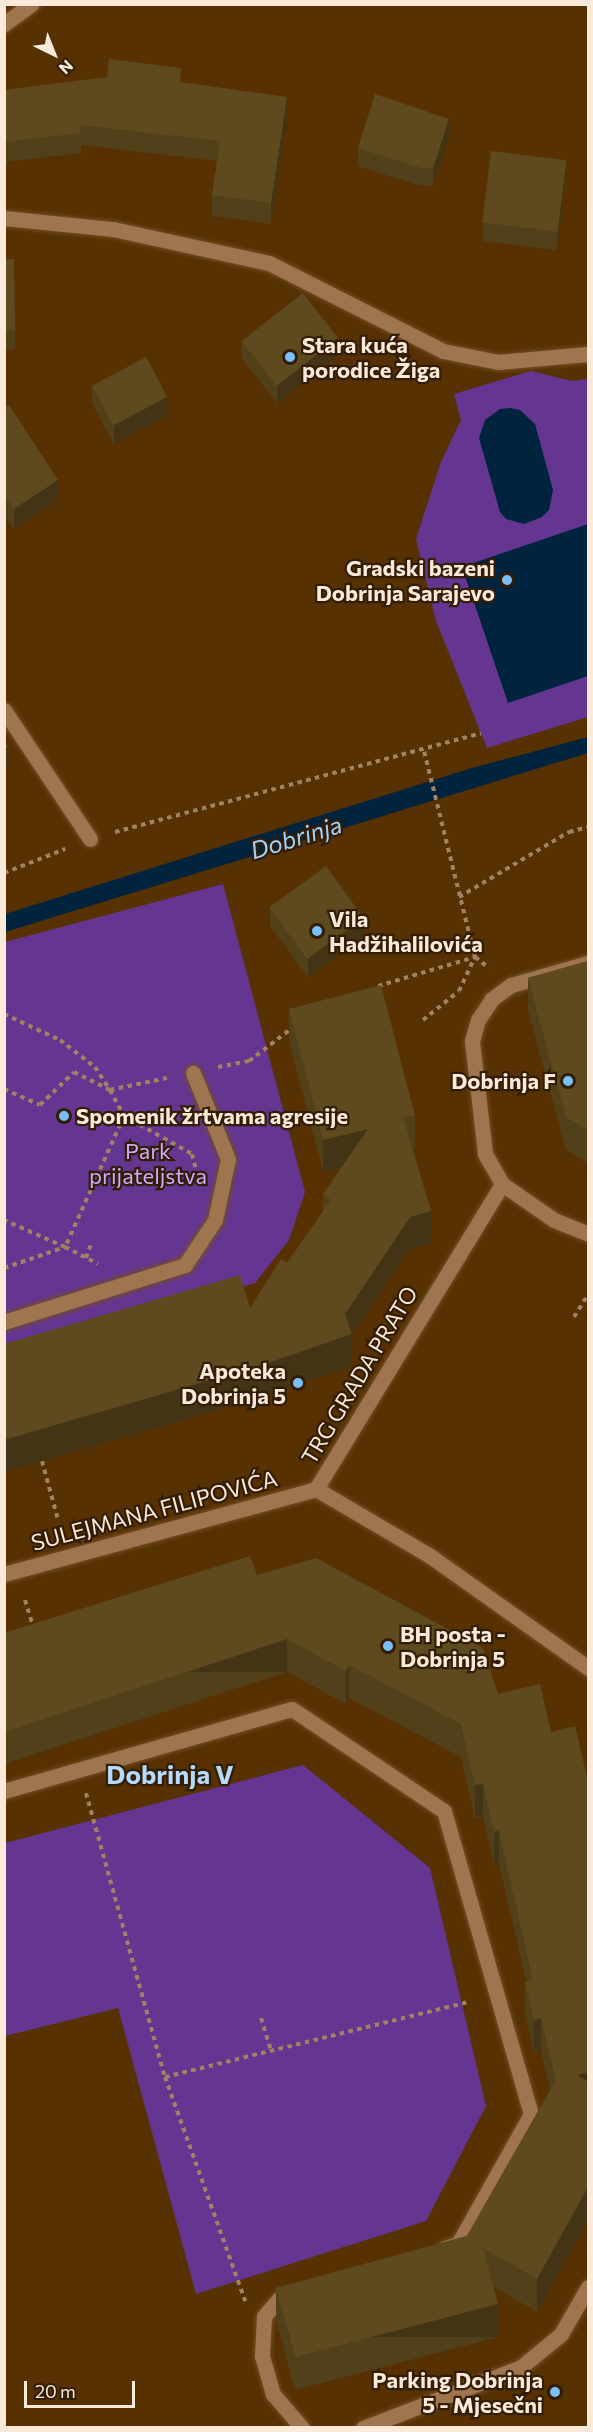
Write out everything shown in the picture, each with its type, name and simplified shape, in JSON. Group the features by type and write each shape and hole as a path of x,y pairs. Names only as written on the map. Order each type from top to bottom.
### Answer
{"street":[{"path":"4,24 32,4"},
{"path":"4,218 113,229 269,263 443,351 498,362 588,354"},
{"path":"4,710 90,839"},
{"path":"588,963 511,985 492,999 478,1020 472,1041 485,1154 502,1184 554,1220 588,1234"},
{"path":"4,1322 185,1265 215,1220 228,1159 193,1073"},
{"name":"TRG GRADA PRATO","path":"502,1184 316,1489 430,1556 588,1668"},
{"name":"SULEJMANA FILIPOVIĆA","path":"4,1574 316,1489"},
{"path":"4,1791 292,1709 444,1811 531,2114 458,2244 424,2254"},
{"path":"302,2427 273,2394 262,2356 264,2316 279,2299 312,2288"},
{"path":"363,2427 521,2367 561,2334 588,2288"}],"path":[{"path":"4,873 90,839 424,751 481,733"},
{"path":"423,1020 459,991 475,957 424,751"},
{"path":"459,897 569,832 588,827"},
{"path":"372,987 475,957"},
{"path":"4,1014 60,1040 95,1067 124,1116 192,1154 199,1186"},
{"path":"4,1089 40,1105 74,1072 110,1090 249,1061 300,1021"},
{"path":"4,1268 65,1247 124,1116"},
{"path":"4,1220 107,1268"},
{"path":"86,1258 91,1244"},
{"path":"574,1317 588,1294"},
{"path":"42,1461 58,1520"},
{"path":"25,1600 36,1634"},
{"path":"79,1770 165,2077 242,2299 264,2316"},
{"path":"165,2077 497,1995"},
{"path":"261,2018 271,2051"}],"green space":[{"name":"Gradski bazeni Dobrinja Sarajevo","path":"531,371 572,381 588,379 588,717 487,748 436,621 416,539 441,462 461,420 454,394"},
{"name":"Park prijateljstva","path":"223,884 305,1192 289,1240 255,1283 5,1355 5,942"},
{"path":"303,1765 430,1868 486,2106 426,2221 196,2294 118,2008 5,2036 5,1843"}],"water":[{"path":"500,409 520,410 535,424 553,490 549,510 542,517 524,524 506,519 500,512 479,438 485,420"},
{"path":"588,524 588,676 508,703 462,567"},
{"name":"Dobrinja","path":"588,737 588,753 5,932 5,914 472,768"}],"building":[{"path":"109,59 181,68 180,82 287,97 271,203 212,195 220,141 80,125 81,133 5,142 4,90 107,77"},
{"path":"375,94 449,119 433,168 421,168 358,148"},
{"path":"491,151 566,160 558,232 482,222"},
{"path":"4,259 14,259 15,330 5,330"},
{"name":"Stara kuća porodice Žiga","path":"303,293 338,338 277,386 242,341"},
{"path":"146,357 167,397 113,425 92,386"},
{"path":"9,405 58,480 14,509 4,495 4,408"},
{"name":"Vila Hadžihalilovića","path":"326,866 364,918 307,959 269,907"},
{"name":"Dobrinja F","path":"588,961 588,1130 566,1117 528,978"},
{"path":"381,985 415,1116 403,1117 431,1211 410,1217 345,1314 352,1334 265,1364 4,1440 4,1344 240,1275 250,1308 281,1259 287,1263 331,1200 323,1194 368,1129 323,1140 289,1009"},
{"path":"250,1556 257,1575 316,1558 483,1648 498,1694 540,1684 551,1732 575,1726 588,1781 588,2072 577,2075 588,2082 588,2187 537,2279 483,2248 498,2304 295,2357 276,2288 467,2236 556,2080 541,2018 534,2020 525,1982 533,1980 499,1831 494,1832 483,1784 475,1785 461,1724 349,1665 346,1671 287,1639 4,1732 4,1633"}],"place":[{"name":"Stara kuća porodice Žiga","path":"290,357"},
{"name":"Gradski bazeni Dobrinja Sarajevo","path":"507,580"},
{"name":"Vila Hadžihalilovića","path":"317,931"},
{"name":"Dobrinja F","path":"568,1081"},
{"name":"Spomenik žrtvama agresije","path":"64,1116"},
{"name":"Apoteka Dobrinja 5","path":"298,1383"},
{"name":"BH posta - Dobrinja 5","path":"388,1646"},
{"name":"Parking Dobrinja 5 - Mjesečni","path":"555,2392"}],"district":[{"name":"Dobrinja V","path":"170,1774"}]}
